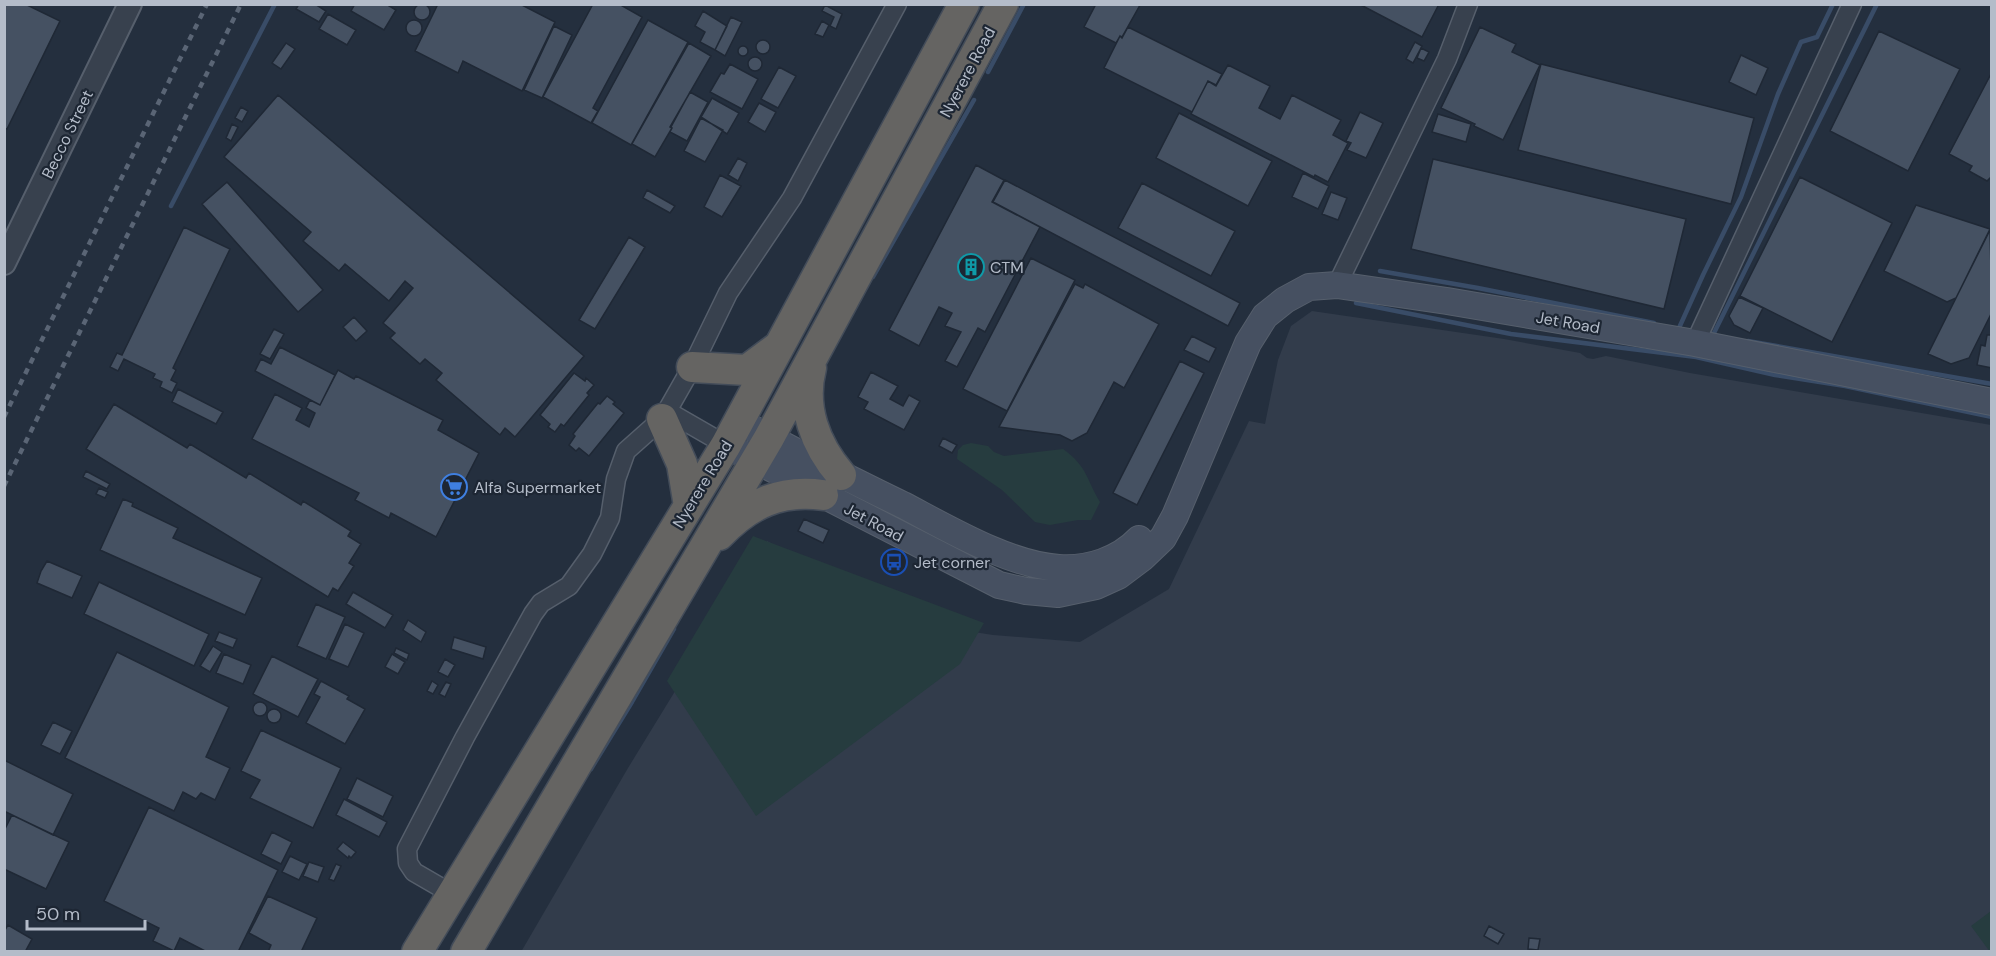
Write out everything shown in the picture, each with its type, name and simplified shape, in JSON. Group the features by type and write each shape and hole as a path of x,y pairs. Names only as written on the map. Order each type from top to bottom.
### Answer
{"highway":[{"name":"Nyerere Road","path":"417,951 689,506 730,426 782,345 964,4"},
{"name":"Nyerere Road","path":"466,951 762,449 1003,4"},
{"path":"692,367 747,370 782,345"},
{"path":"700,555 723,531 762,502 832,485 825,454 811,420 808,401 808,381 817,351"},
{"path":"664,415 682,464 689,506"}],"main road":[{"name":"Jet Road","path":"730,426 762,449 832,485 952,530 1013,558 1061,568 1101,564 1133,545 1156,522 1191,454 1215,420 1248,343 1265,316 1285,300 1308,287 1337,285 1447,302 1695,344 1992,402"}],"street":[{"name":"Becco Street","path":"4,263 130,4"},
{"path":"452,894 414,872 408,863 407,849 465,736 532,614 541,603 569,586 592,554 610,518 616,479 626,451 664,415 692,367 728,293 792,198 897,4"},
{"path":"1337,285 1447,59 1468,4"},
{"path":"1695,344 1851,4"},
{"name":"Jet Road","path":"664,415 730,426"}],"shaded area":[{"path":"1312,311 1504,339 1580,353 1593,359 1606,356 1690,373 1991,425 1991,951 521,952 628,768 767,541 929,625 993,635 1080,642 1169,589 1249,421 1265,424 1278,360 1291,326"}],"green space":[{"path":"971,443 988,446 994,452 1004,456 1063,449 1082,468 1100,502 1091,520 1050,525 1035,522 1002,490 957,459 958,450 963,445"},
{"path":"753,536 984,623 960,664 756,816 667,681"},
{"path":"1991,911 1992,951 1990,952 1971,926"}],"building":[{"path":"4,4 25,4 60,21 7,129 4,128"},
{"path":"299,4 315,4 326,11 319,22 296,9"},
{"path":"355,4 386,4 396,10 384,30 351,11"},
{"path":"422,4 430,12 422,20 414,12"},
{"path":"438,4 520,4 555,22 522,91 463,61 458,73 415,51"},
{"path":"593,4 619,4 642,17 593,108 598,111 591,123 543,97"},
{"path":"1096,4 1140,5 1122,37 1120,36 1116,43 1084,27"},
{"path":"1359,4 1439,4 1422,37"},
{"path":"825,5 842,14 836,29 830,26 834,17 822,11"},
{"path":"703,11 727,26 715,50 700,42 705,32 695,26"},
{"path":"328,14 356,30 347,45 319,29"},
{"path":"731,17 742,22 725,56 715,50"},
{"path":"414,20 422,28 414,36 406,28"},
{"path":"648,20 688,42 631,145 592,123"},
{"path":"822,21 829,25 823,37 815,34"},
{"path":"554,26 572,35 542,98 524,90"},
{"path":"1128,27 1222,74 1216,85 1208,81 1192,112 1104,68 1120,36 1122,38"},
{"path":"1480,27 1516,44 1512,52 1540,65 1503,140 1441,108"},
{"path":"1879,31 1960,69 1908,171 1830,131"},
{"path":"760,40 766,40 770,47 766,54 760,54 756,50 756,44"},
{"path":"1415,42 1422,46 1413,63 1406,59"},
{"path":"286,43 295,49 281,69 272,63"},
{"path":"689,43 711,56 655,157 632,144"},
{"path":"743,46 747,47 747,55 743,56 739,55 738,51 739,47"},
{"path":"1421,48 1429,52 1424,61 1417,58"},
{"path":"1741,55 1768,68 1756,95 1729,82"},
{"path":"752,57 758,57 762,64 758,71 752,71 748,67 748,61"},
{"path":"730,64 758,79 742,109 710,92 721,73 724,74"},
{"path":"1541,64 1754,118 1731,204 1518,150"},
{"path":"1228,65 1270,86 1259,108 1280,119 1292,95 1341,120 1333,135 1348,143 1328,182 1191,114 1208,81 1216,86"},
{"path":"779,67 796,76 778,108 761,99"},
{"path":"1992,72 1992,176 1987,181 1969,171 1972,166 1949,154"},
{"path":"690,92 708,102 687,141 670,132"},
{"path":"278,95 584,356 515,437 505,428 500,435 436,380 442,373 425,359 420,364 390,338 395,333 383,323 413,288 405,281 389,301 345,264 339,271 303,241 311,232 224,157"},
{"path":"712,98 739,113 727,134 701,117"},
{"path":"759,103 776,112 765,132 748,122"},
{"path":"241,107 248,111 242,122 235,118"},
{"path":"1360,112 1383,123 1366,158 1347,150 1351,143 1346,141"},
{"path":"1179,113 1272,161 1248,206 1156,158"},
{"path":"1438,114 1471,124 1466,142 1432,132"},
{"path":"701,118 723,130 705,162 684,151"},
{"path":"232,124 238,127 231,141 226,138"},
{"path":"738,158 747,163 738,181 728,175"},
{"path":"1433,159 1686,219 1664,309 1411,249"},
{"name":"CTM","path":"976,165 1004,180 992,202 1040,227 985,332 978,328 957,367 945,361 961,332 945,326 952,313 939,307 919,346 889,330"},
{"path":"1303,173 1329,186 1318,209 1292,197"},
{"path":"720,175 741,186 722,217 704,207"},
{"path":"1800,177 1892,223 1832,342 1740,296"},
{"path":"1005,180 1240,303 1228,326 993,202"},
{"path":"227,182 323,290 298,312 202,204"},
{"path":"1142,183 1235,231 1211,276 1118,228"},
{"path":"647,190 675,206 670,213 643,198"},
{"path":"1331,192 1347,198 1338,220 1322,214"},
{"path":"1916,205 1990,229 1956,298 1947,302 1884,271"},
{"path":"184,227 230,249 173,368 176,370 171,380 177,383 172,393 160,387 162,382 153,378 155,374 124,359 118,371 110,367 117,353 122,355"},
{"path":"1990,230 1992,312 1969,358 1951,364 1928,354"},
{"path":"629,237 645,247 595,329 579,320"},
{"path":"1031,258 1075,280 1007,411 963,389"},
{"path":"1075,284 1083,288 1085,284 1159,324 1124,388 1114,382 1087,433 1072,441 1060,435 999,427"},
{"path":"1739,297 1763,308 1750,333 1734,325 1729,316"},
{"path":"354,317 367,331 356,341 343,327"},
{"path":"274,329 284,334 270,359 260,354"},
{"path":"1992,332 1992,368 1977,365 1981,345 1985,346 1987,335 1991,335"},
{"path":"1192,336 1216,348 1209,362 1184,350"},
{"path":"280,347 335,375 320,405 255,371 261,359 271,364"},
{"path":"1180,361 1204,373 1137,505 1113,493"},
{"path":"338,370 354,379 356,376 443,420 438,430 479,453 436,537 391,513 389,518 355,500 359,493 252,439 275,394 302,408 296,420 309,427 315,413 306,408 310,400 320,405"},
{"path":"871,372 898,386 890,399 903,406 909,395 920,401 904,430 864,409 868,402 858,397"},
{"path":"574,373 585,381 586,378 594,385 587,393 589,395 564,426 561,424 555,432 548,427 550,424 540,415"},
{"path":"178,389 223,412 216,424 172,402"},
{"path":"607,396 624,413 589,456 579,448 576,451 569,445 575,436 573,434 598,403 600,404"},
{"path":"114,404 187,448 190,444 246,478 249,473 301,505 303,501 351,531 348,536 361,544 349,563 354,566 338,591 333,588 328,597 86,449"},
{"path":"943,438 957,445 952,453 939,446"},
{"path":"86,471 110,484 107,489 83,477"},
{"path":"99,488 108,492 105,498 96,494"},
{"path":"123,499 133,503 132,506 178,528 173,538 262,578 245,615 100,550"},
{"path":"804,519 829,530 823,543 798,531"},
{"path":"47,561 82,576 72,598 37,583"},
{"path":"99,582 209,634 194,666 84,614"},
{"path":"353,592 393,615 385,628 346,604"},
{"path":"316,604 345,617 326,659 297,646"},
{"path":"408,620 426,632 421,642 403,630"},
{"path":"345,624 364,633 348,667 329,659"},
{"path":"219,632 237,639 233,648 215,641"},
{"path":"454,637 486,647 483,659 451,649"},
{"path":"213,646 222,652 210,672 200,666"},
{"path":"396,648 409,654 407,660 394,653"},
{"path":"117,652 229,707 206,757 230,768 215,800 201,793 196,799 183,792 174,811 65,758"},
{"path":"224,654 251,665 243,684 216,673"},
{"path":"392,654 405,662 398,674 385,667"},
{"path":"272,656 318,679 298,717 253,694"},
{"path":"445,659 455,665 448,677 438,672"},
{"path":"321,681 349,696 347,699 365,709 345,744 306,723 320,697 314,694"},
{"path":"432,681 438,685 433,694 427,691"},
{"path":"446,682 451,684 445,697 439,694"},
{"path":"260,702 265,704 267,709 265,714 260,716 255,714 253,709 255,704"},
{"path":"274,709 279,711 281,716 279,721 274,723 269,721 267,716 269,711"},
{"path":"53,722 72,731 60,754 41,745"},
{"path":"261,730 341,768 313,828 250,798 260,780 241,771"},
{"path":"4,760 73,794 53,835 4,811"},
{"path":"357,778 393,796 383,817 347,799"},
{"path":"344,799 387,822 379,837 336,815"},
{"path":"149,807 278,870 238,952 207,952 180,938 174,951 153,941 159,928 104,901"},
{"path":"12,815 69,842 46,889 4,869 4,831"},
{"path":"272,832 292,842 281,864 261,854"},
{"path":"343,842 356,852 351,858 337,849"},
{"path":"290,856 307,864 299,880 282,872"},
{"path":"309,862 324,867 318,882 303,876"},
{"path":"336,864 341,866 334,881 329,879"},
{"path":"268,896 317,918 301,952 268,952 271,945 249,933"},
{"path":"8,925 32,939 25,952 4,952 4,932"},
{"path":"1489,926 1504,934 1498,944 1484,936"},
{"path":"1529,938 1540,939 1538,950 1528,949"}],"waterway":[{"path":"171,206 275,4"},
{"path":"988,72 1024,4"},
{"path":"1679,328 1741,197 1778,94 1801,42 1817,37 1833,4"},
{"path":"1713,335 1877,4"},
{"path":"873,277 974,100"},
{"path":"1380,271 1654,323"},
{"path":"1356,303 1511,334 1696,357 1775,375 1845,386 1992,417"},
{"path":"1748,341 1992,384"},
{"path":"591,769 674,629"}],"railway":[{"path":"4,417 207,4"},
{"path":"4,486 241,4"}],"place":[{"name":"CTM","path":"971,267"},
{"name":"Alfa Supermarket","path":"454,487"},
{"name":"Jet corner","path":"894,562"}]}
